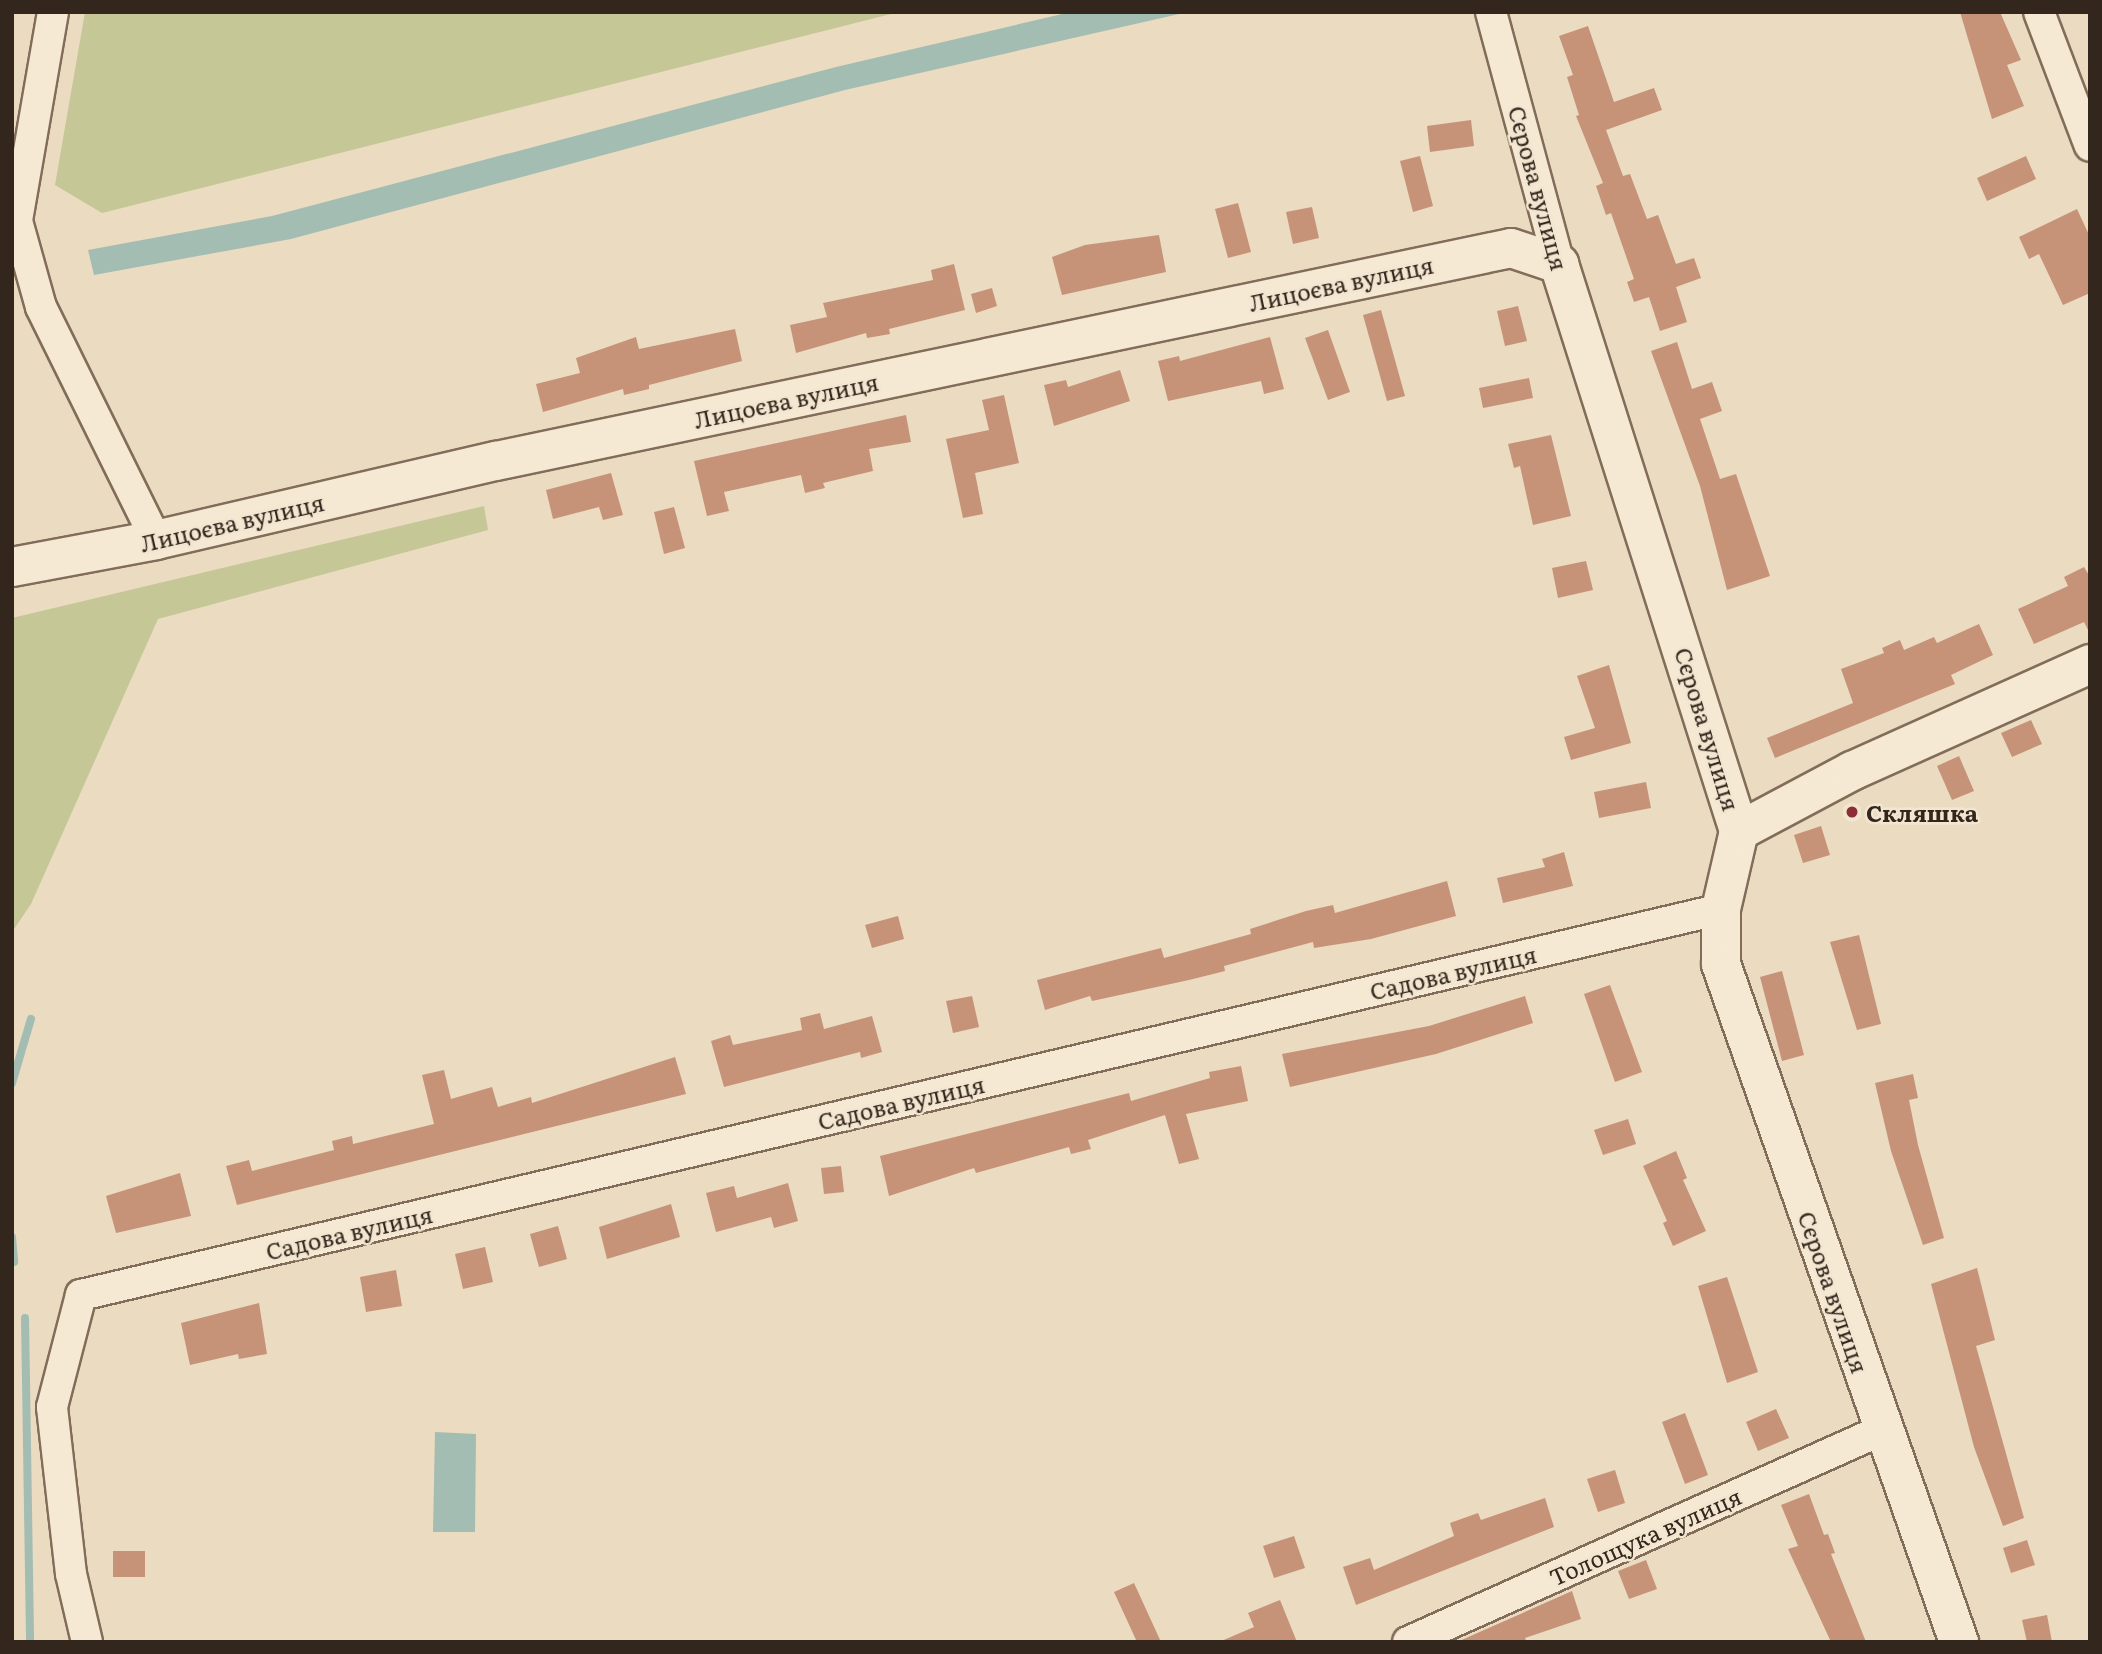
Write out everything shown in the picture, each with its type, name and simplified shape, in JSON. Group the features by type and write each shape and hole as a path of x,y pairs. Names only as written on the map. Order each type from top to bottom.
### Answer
{"street":[{"path":"53,12 17,221 41,307 156,540"},
{"name":"Сєрова вулиця","path":"1490,12 1559,264 1739,831 1721,909 1721,964 1882,1430 1959,1642"},
{"path":"2039,12 2090,146"},
{"name":"Лицоєва вулиця","path":"12,567 156,540 510,458 1511,248 1559,264"},
{"path":"1739,831 1852,771 2090,664"},
{"name":"Садова вулиця","path":"87,1642 71,1574 52,1407 81,1295 1721,909"},
{"name":"Толощука вулиця","path":"1408,1642 1882,1430"}],"green space":[{"path":"85,12 899,12 102,213 55,185"},
{"path":"484,506 488,530 158,619 31,904 12,932 12,618"}],"shaded area":[{"path":"1071,12 1188,12 845,90 291,239 94,275 88,250 272,216 836,67"},
{"path":"435,1432 476,1434 475,1532 433,1532"}],"building":[{"path":"1960,12 2000,12 2021,60 2007,65 2024,106 1992,119"},
{"path":"1588,26 1614,102 1654,88 1662,110 1606,130 1623,176 1630,174 1647,219 1658,215 1676,264 1694,258 1701,278 1676,287 1687,322 1660,331 1649,297 1634,302 1627,282 1634,279 1611,213 1606,215 1596,186 1603,183 1576,116 1579,115 1567,77 1573,75 1559,36"},
{"path":"1471,120 1474,146 1430,152 1427,126"},
{"path":"1420,156 1433,206 1413,212 1400,161"},
{"path":"2026,156 2036,179 1987,201 1977,178"},
{"path":"1238,203 1251,252 1228,258 1215,209"},
{"path":"1312,207 1319,238 1293,244 1286,212"},
{"path":"2077,209 2090,237 2090,293 2063,305 2039,254 2029,259 2019,237"},
{"path":"1159,235 1166,272 1062,295 1052,257 1085,245"},
{"path":"954,264 965,310 889,329 890,334 867,338 866,333 796,353 790,325 827,317 823,303 933,280 931,270"},
{"path":"992,288 997,306 976,313 971,294"},
{"path":"1518,306 1527,341 1505,346 1497,311"},
{"path":"1381,310 1405,396 1387,401 1363,315"},
{"path":"735,329 742,361 649,385 649,389 624,395 623,389 543,412 536,384 580,373 576,358 636,337 639,349"},
{"path":"1328,330 1350,392 1328,400 1305,338"},
{"path":"1270,337 1284,389 1264,394 1261,381 1168,401 1158,361 1179,356 1180,361"},
{"path":"1677,342 1692,389 1712,382 1722,411 1700,419 1720,479 1736,474 1770,576 1727,590 1700,486 1651,351"},
{"path":"1120,370 1130,401 1054,426 1044,385 1066,380 1068,387"},
{"path":"1529,378 1533,398 1483,408 1479,388"},
{"path":"1004,395 1019,463 975,473 983,514 963,518 946,439 989,430 982,400"},
{"path":"906,415 911,442 869,449 873,471 823,483 825,488 805,493 801,475 724,492 729,511 707,516 694,461"},
{"path":"1551,435 1571,516 1533,525 1520,466 1514,468 1508,444"},
{"path":"611,473 623,515 603,520 599,507 553,519 546,490"},
{"path":"674,507 685,548 664,554 654,512"},
{"path":"1586,561 1593,590 1558,598 1552,568"},
{"path":"2084,567 2090,577 2090,634 2084,622 2034,644 2018,609 2068,586 2064,577"},
{"path":"1979,624 1993,655 1951,675 1955,684 1775,758 1767,738 1853,703 1841,669 1884,653 1882,648 1900,640 1904,650 1934,637 1937,643"},
{"path":"1609,665 1631,743 1571,760 1564,737 1595,728 1577,676"},
{"path":"2031,720 2042,744 2012,757 2001,733"},
{"path":"1959,756 1974,791 1952,800 1937,766"},
{"path":"1646,782 1651,808 1599,818 1594,792"},
{"path":"1821,826 1830,855 1803,863 1794,835"},
{"path":"1564,852 1573,886 1503,903 1497,878 1545,867 1542,859"},
{"path":"1447,881 1456,916 1371,939 1314,948 1313,942 1224,966 1225,971 1092,1001 1090,996 1045,1010 1037,980 1161,948 1164,958 1251,934 1250,929 1306,911 1333,905 1335,913"},
{"path":"898,916 904,939 872,948 865,925"},
{"path":"1859,935 1881,1024 1857,1030 1830,942"},
{"path":"1782,971 1804,1055 1782,1061 1760,977"},
{"path":"1610,985 1642,1072 1615,1082 1584,994"},
{"path":"972,996 979,1027 953,1033 946,1001"},
{"path":"1525,996 1533,1023 1436,1054 1290,1087 1282,1054 1429,1026"},
{"path":"820,1013 824,1029 872,1016 882,1052 861,1058 860,1052 724,1087 711,1041 730,1035 733,1045 802,1030 800,1018"},
{"path":"675,1057 686,1094 237,1205 226,1166 249,1160 252,1171 334,1150 332,1141 352,1136 353,1144 434,1124 422,1075 444,1070 451,1099 492,1087 498,1107 531,1097 532,1103"},
{"path":"1241,1066 1248,1101 1186,1114 1199,1159 1179,1164 1165,1115 1088,1140 1091,1149 1071,1154 1069,1147 976,1173 974,1168 889,1196 880,1156 1129,1093 1131,1101 1210,1078 1209,1072"},
{"path":"1913,1074 1918,1098 1909,1100 1918,1145 1944,1238 1923,1245 1891,1151 1875,1083"},
{"path":"1628,1119 1636,1144 1603,1155 1594,1130"},
{"path":"1676,1151 1687,1178 1683,1180 1706,1231 1673,1246 1663,1223 1667,1221 1643,1166"},
{"path":"841,1166 844,1192 824,1194 821,1168"},
{"path":"180,1173 191,1216 116,1233 106,1196"},
{"path":"788,1183 798,1221 774,1228 771,1217 716,1232 706,1193 734,1186 737,1198"},
{"path":"671,1204 680,1237 607,1259 599,1227"},
{"path":"558,1226 567,1259 539,1267 530,1234"},
{"path":"485,1247 493,1282 463,1289 455,1254"},
{"path":"1977,1268 1995,1340 1976,1346 2024,1518 2003,1526 1974,1447 1931,1284"},
{"path":"396,1270 402,1306 366,1312 360,1277"},
{"path":"1727,1277 1758,1372 1727,1383 1698,1286"},
{"path":"259,1303 267,1354 239,1359 238,1354 190,1365 181,1323"},
{"path":"1776,1409 1789,1438 1758,1451 1746,1422"},
{"path":"1685,1413 1708,1475 1685,1484 1662,1422"},
{"path":"1615,1470 1625,1503 1598,1512 1587,1479"},
{"path":"1809,1494 1824,1535 1828,1534 1835,1553 1831,1554 1866,1642 1831,1642 1788,1549 1798,1546 1781,1505"},
{"path":"1545,1498 1554,1527 1356,1605 1343,1567 1370,1558 1374,1570 1454,1536 1450,1523 1478,1513 1481,1520"},
{"path":"1294,1536 1305,1568 1274,1578 1263,1546"},
{"path":"2027,1540 2035,1565 2011,1573 2003,1548"},
{"path":"113,1551 145,1551 145,1577 113,1577"},
{"path":"1646,1560 1657,1589 1629,1599 1618,1571"},
{"path":"1134,1583 1161,1642 1137,1642 1114,1592"},
{"path":"1572,1591 1581,1619 1525,1638 1527,1642 1457,1642"},
{"path":"1280,1600 1297,1642 1219,1642 1254,1627 1248,1613"},
{"path":"2047,1615 2052,1642 2027,1642 2022,1620"}],"waterway":[{"path":"12,1083 31,1019"},
{"path":"12,1237 14,1262"},
{"path":"25,1318 30,1642"}],"place":[{"name":"Скляшка","path":"1852,812"}]}
